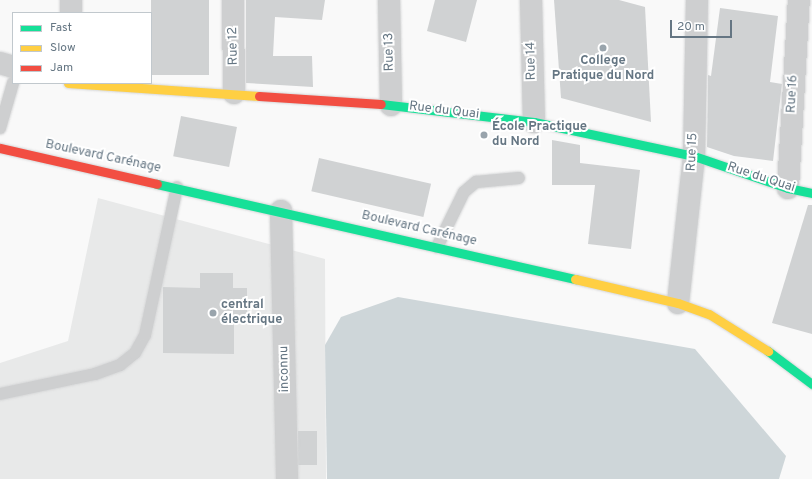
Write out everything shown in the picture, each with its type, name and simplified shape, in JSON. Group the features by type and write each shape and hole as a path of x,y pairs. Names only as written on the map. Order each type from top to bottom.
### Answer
{"street":[{"path":"71,0 71,12"},
{"name":"Rue 12","path":"233,0 234,93"},
{"name":"Rue 13","path":"389,0 391,105"},
{"name":"Rue 14","path":"531,0 534,122"},
{"name":"Rue 15","path":"678,303 694,156 698,0"},
{"name":"Rue 16","path":"788,188 799,0"},
{"path":"0,63 12,67"},
{"name":"Rue du Quai","path":"86,84 391,105 534,122 694,156 788,188 812,193"},
{"name":"Boulevard Carénage","path":"0,148 282,211 678,303 709,314 747,336 812,384"},
{"name":"inconnu","path":"282,211 287,479"}],"lane":[{"path":"0,128 13,84"},
{"path":"437,247 464,192 476,182 519,178"},
{"path":"0,394 95,374 120,365 135,353 145,335 177,187"}],"shaded area":[{"path":"98,198 325,259 326,479 0,479 0,363 68,341"},
{"path":"398,297 695,349 786,456 779,479 327,479 325,345 341,317"}],"building":[{"path":"151,0 209,0 209,75 152,75"},
{"path":"246,0 325,0 322,20 275,17 273,56 312,56 313,87 246,83"},
{"path":"435,0 477,0 466,42 427,31"},
{"path":"554,0 619,0 645,7 651,122 561,98"},
{"path":"720,8 778,16 770,82 782,84 773,161 734,156 707,147 708,75 711,76"},
{"path":"181,116 237,127 229,167 173,156"},
{"path":"552,140 580,145 580,163 640,170 631,249 588,244 595,185 552,185"},
{"path":"319,158 431,184 423,217 311,191"},
{"path":"808,205 812,205 812,334 772,323"},
{"path":"200,273 233,273 233,288 247,288 247,317 234,317 234,354 163,353 163,287 200,288"},
{"path":"298,431 317,431 317,465 298,465"}],"traffic: fast":[{"path":"381,104 534,122 694,156 788,188 812,193"},
{"path":"157,184 575,279"},
{"path":"768,351 812,384"}],"traffic: slow":[{"path":"83,84 259,96"},
{"path":"575,279 678,303 709,314 768,351"}],"traffic: jam":[{"path":"259,96 381,104"},
{"path":"0,148 157,184"}],"place":[{"name":"College Pratique du Nord","path":"603,48"},
{"name":"École Practique du Nord","path":"484,135"},
{"name":"central électrique","path":"213,313"}]}
